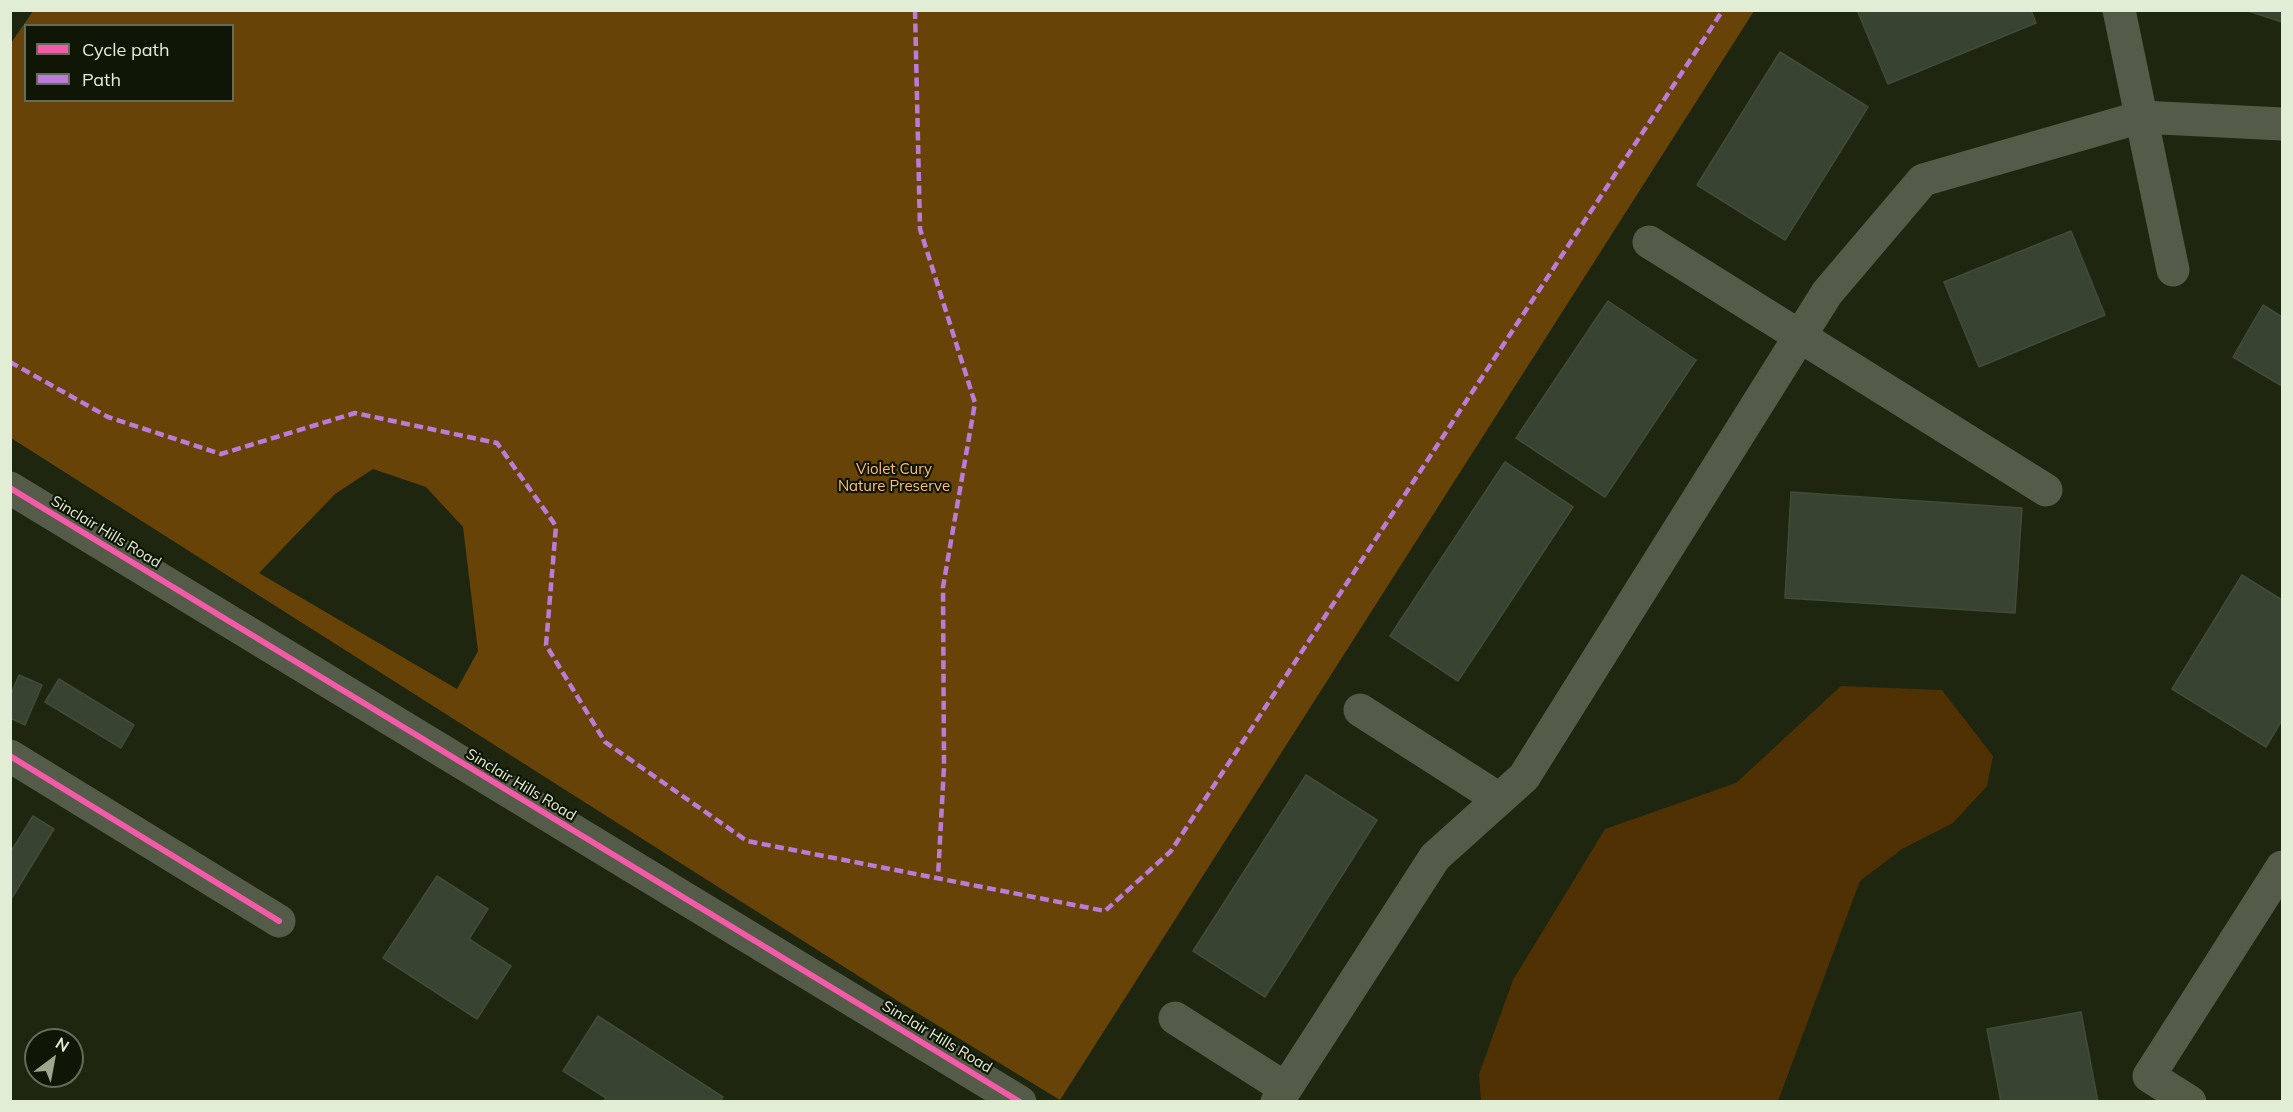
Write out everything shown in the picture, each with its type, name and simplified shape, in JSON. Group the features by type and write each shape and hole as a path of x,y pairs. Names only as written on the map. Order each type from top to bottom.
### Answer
{"street":[{"path":"2119,10 2173,270"},
{"path":"1175,1018 1281,1095 1435,857 1524,777 1827,293 1923,180 2141,117 2283,124"},
{"path":"1649,242 2046,490"},
{"name":"Sinclair Hills Road","path":"10,488 1020,1101"},
{"path":"1360,710 1499,799"},
{"path":"10,756 279,921"},
{"path":"2190,1101 2149,1076 2281,872"}],"shaded area":[{"path":"1841,686 1942,690 1993,756 1987,786 1953,823 1902,849 1860,881 1778,1101 1481,1101 1479,1074 1513,980 1605,829 1736,783"}],"green space":[{"name":"Violet Cury Nature Preserve","path":"33,10 1754,11 1060,1100 901,1003 11,438 11,43 24,24 24,102 234,102 234,24 24,24","holes":["373,469 426,487 463,527 478,651 457,689 259,573 335,494"]}],"building":[{"path":"1857,10 2031,10 2036,23 1888,84"},
{"path":"2245,10 2282,10 2282,22"},
{"path":"1780,52 1868,107 1785,240 1697,185"},
{"path":"2071,231 2105,315 1979,367 1944,282"},
{"path":"1608,301 1696,360 1605,497 1516,438"},
{"path":"2263,305 2282,317 2282,386 2233,357"},
{"path":"1505,462 1573,507 1458,681 1390,636"},
{"path":"1791,492 2022,508 2015,613 1785,598"},
{"path":"2242,575 2282,600 2282,720 2266,747 2172,689"},
{"path":"19,675 42,685 25,725 10,718 10,696"},
{"path":"59,679 134,725 121,748 45,702"},
{"path":"1306,775 1377,820 1265,997 1193,951"},
{"path":"33,816 54,829 10,901 10,853"},
{"path":"437,876 488,909 469,939 511,966 477,1019 383,958"},
{"path":"2081,1012 2098,1102 2001,1102 1987,1029"},
{"path":"598,1016 723,1097 720,1102 603,1102 606,1098 563,1071"}],"marked path":[{"path":"915,10 920,229 975,403 943,587 944,767 938,877"},
{"path":"10,362 108,417 221,454 355,413 497,443 556,526 546,645 605,742 747,841 1105,911 1171,851 1723,10"}],"cycle path":[{"path":"10,488 1020,1102"},
{"path":"10,756 279,921"}]}
